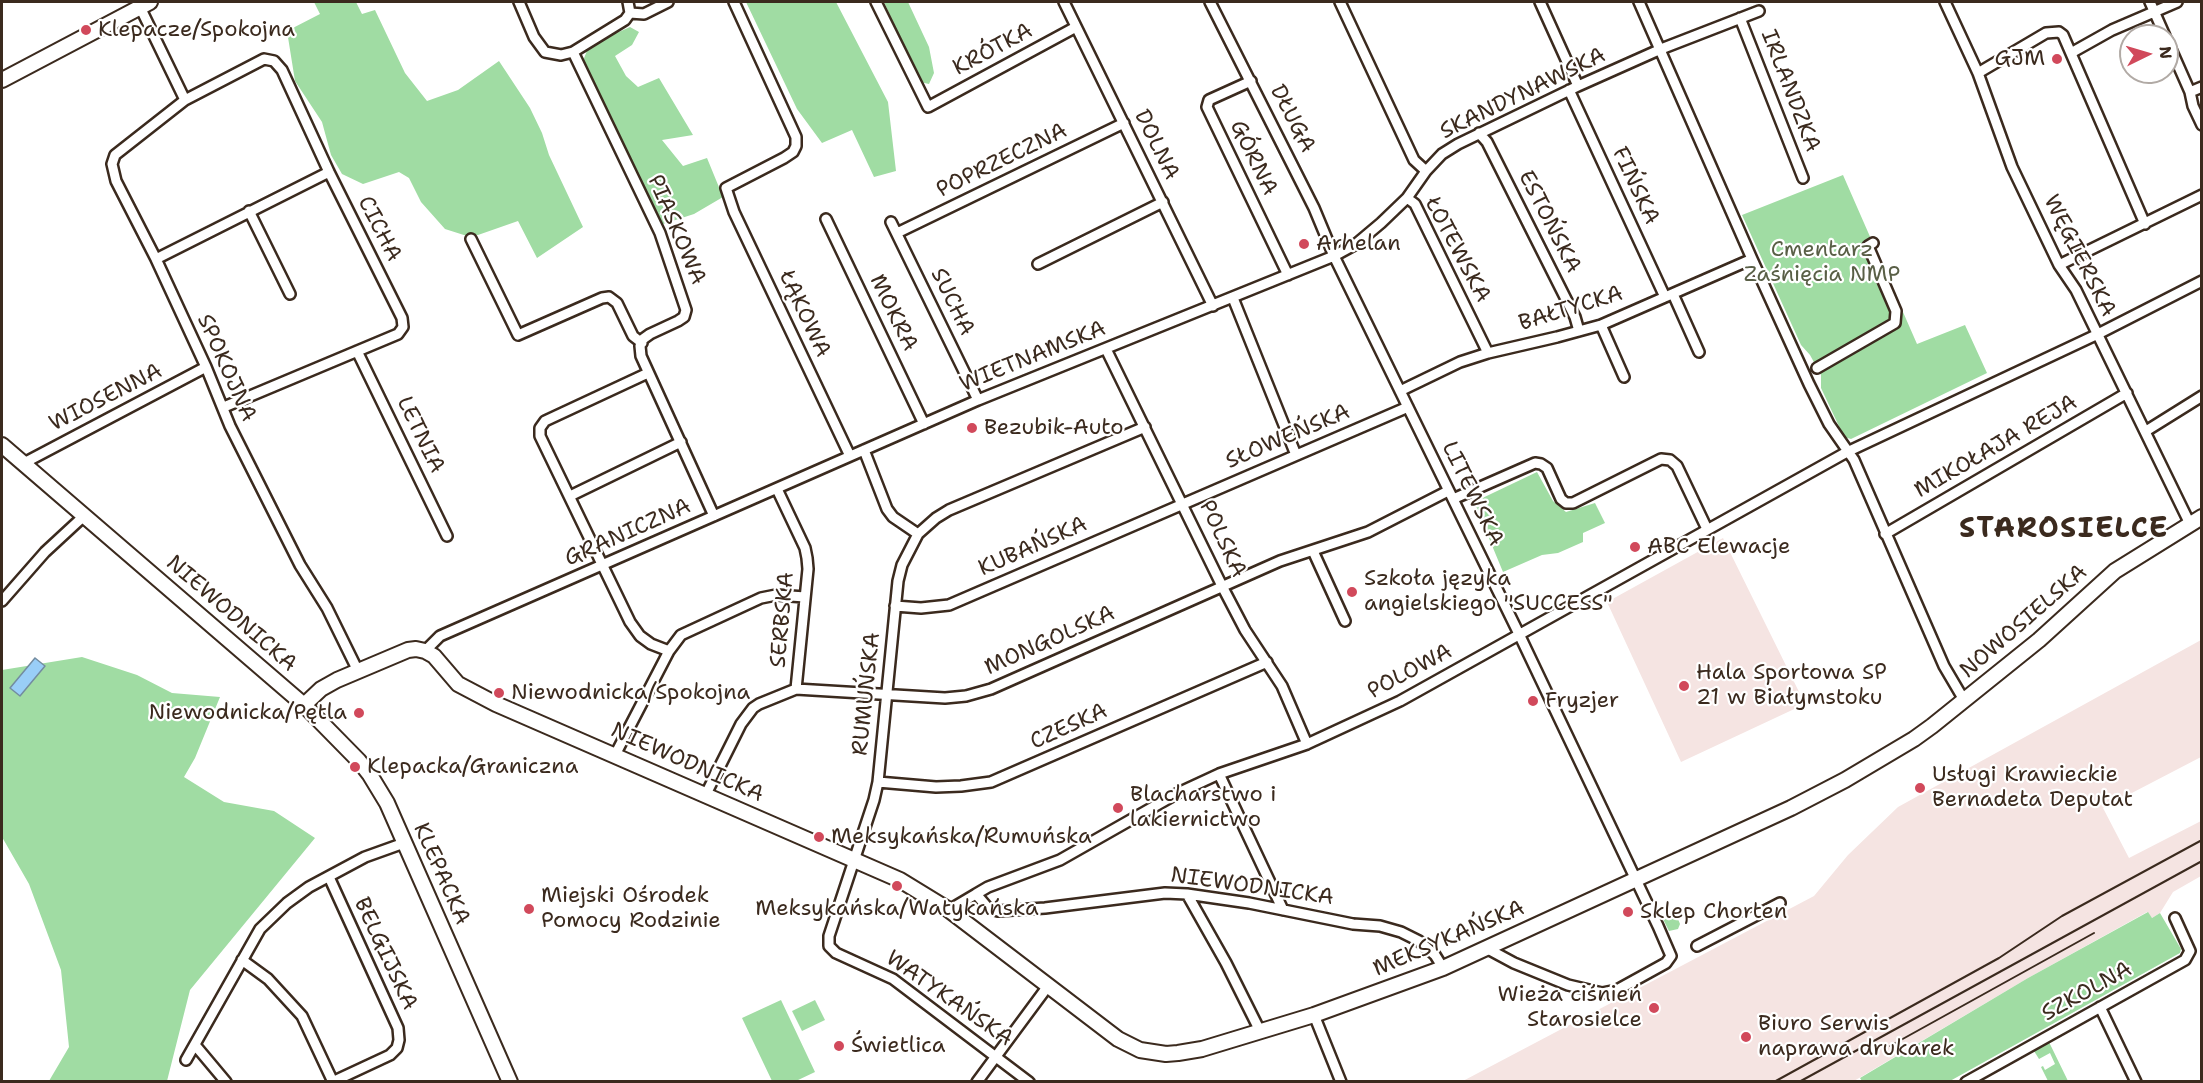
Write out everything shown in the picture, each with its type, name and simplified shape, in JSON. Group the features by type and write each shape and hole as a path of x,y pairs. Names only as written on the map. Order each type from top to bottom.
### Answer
{"street":[{"path":"519,2 534,37 545,52 561,55 573,52 625,20 630,13 628,2"},
{"path":"630,13 644,14 668,2"},
{"name":"ŁĄKOWA","path":"734,2 796,137 796,146 793,152 784,158 726,188 734,212 850,456"},
{"name":"KRÓTKA","path":"876,2 928,107 1076,27"},
{"name":"DOLNA","path":"1064,2 1213,306"},
{"name":"DŁUGA","path":"1210,2 1314,208 1334,256"},
{"path":"1340,2 1414,160 1426,171"},
{"name":"FIŃSKA","path":"1540,2 1574,88 1669,295 1700,352"},
{"path":"1639,2 1752,259 1822,410 1854,460 1944,666 1964,700"},
{"name":"WĘGIERSKA","path":"1945,2 1978,73 2012,167 2059,265 2076,290 2146,431 2196,520"},
{"path":"2150,2 2160,24"},
{"path":"2071,53 2112,30 2177,2"},
{"path":"2,80 145,4 185,100"},
{"name":"SKANDYNAWSKA","path":"1334,256 1356,244 1407,198 1426,171 1442,154 1479,133 1574,88 1661,49 1758,10"},
{"name":"IRLANDZKA","path":"1740,18 1803,178"},
{"path":"1978,73 2052,31 2063,35 2145,224"},
{"name":"PIASKOWA","path":"573,52 660,233 685,302 684,317 650,334 642,343"},
{"name":"CICHA","path":"185,100 264,59 274,61 282,70 329,172 402,318 403,327 398,334 224,407"},
{"path":"2179,67 2202,125"},
{"name":"GÓRNA","path":"1251,81 1209,100 1207,107 1288,275"},
{"path":"2190,92 2202,87"},
{"name":"SPOKOJNA","path":"185,100 115,154 112,164 116,181 156,259 224,407 230,426 290,545 327,608 358,671"},
{"name":"POPRZECZNA","path":"897,233 1124,123"},
{"name":"ESTOŃSKA","path":"1479,133 1487,142 1575,317 1579,331"},
{"path":"156,259 329,172"},
{"path":"2059,265 2202,195"},
{"name":"ŁOTEWSKA","path":"1407,198 1415,204 1488,352"},
{"path":"1038,264 1163,202"},
{"path":"249,211 290,294"},
{"name":"MOKRA","path":"826,219 924,424"},
{"name":"SUCHA","path":"891,222 978,400"},
{"path":"471,240 518,335 609,297 616,303 633,336 642,343 641,356 648,373 714,516"},
{"path":"1817,368 1895,323 1896,311 1868,246 1873,243"},
{"name":"WIETNAMSKA","path":"850,456 978,400 1334,256"},
{"name":"LITEWSKA","path":"1334,256 1519,634 1665,939 1671,956 1666,963 1617,990 1602,993 1568,985 1488,949"},
{"name":"BAŁTYCKA","path":"1400,392 1460,362 1488,352 1600,325 1752,259"},
{"name":"POLOWA","path":"976,894 988,887 1060,860 1178,793 1219,774 1307,744 1400,701 1847,452 2098,334 2202,281"},
{"path":"1233,298 1296,455"},
{"path":"1600,325 1624,377"},
{"name":"POLSKA","path":"1106,349 1222,586 1245,630 1268,662 1281,686 1307,744"},
{"name":"LETNIA","path":"357,351 447,536"},
{"name":"WIOSENNA","path":"24,463 206,367"},
{"path":"648,373 545,421 540,428 540,436 624,610 640,636 651,644 669,651"},
{"name":"MIKOŁAJA REJA","path":"1885,534 2127,393"},
{"path":"2146,431 2202,396"},
{"name":"SŁOWEŃSKA","path":"1183,503 1408,407"},
{"name":"RUMUŃSKA","path":"854,859 878,782 898,581 902,565 918,534 949,510 1145,427"},
{"path":"570,496 681,442"},
{"name":"NIEWODNICKA","path":"2,445 303,705 329,684 358,671 408,650 424,651 434,656 451,677 464,688 854,859 915,888 949,910"},
{"path":"864,450 887,509 893,517 918,534"},
{"name":"GRANICZNA","path":"424,651 440,636 850,456"},
{"name":"MONGOLSKA","path":"796,689 945,698 966,696 991,689 1280,561 1368,532 1450,495 1535,463 1547,468 1561,499 1566,503 1573,503 1661,459 1670,460 1677,466 1707,529"},
{"name":"SERBSKA","path":"777,489 805,548 808,569 796,689"},
{"name":"KUBAŃSKA","path":"895,606 921,608 949,605 1183,503"},
{"path":"2,601 45,552 85,515"},
{"name":"NOWOSIELSKA","path":"1964,700 2039,640 2115,571 2196,520"},
{"path":"1313,551 1345,621"},
{"path":"615,755 669,651 681,635 761,598 776,595 806,597"},
{"name":"CZESKA","path":"878,782 936,787 991,782 1268,662"},
{"path":"706,794 746,715 759,704 796,689"},
{"name":"MEKSYKAŃSKA","path":"949,910 1118,1039 1152,1052 1178,1053 1202,1049 1314,1015 1443,968 1488,949 1845,780 1914,739 1964,700"},
{"name":"KLEPACKA","path":"303,705 359,761 387,803 510,1082"},
{"path":"1219,774 1283,910"},
{"path":"186,1060 260,928 287,903 309,887 365,857 404,843"},
{"name":"WATYKAŃSKA","path":"854,859 829,936 829,946 836,953 893,979 1029,1082"},
{"name":"BELGIJSKA","path":"329,877 398,1028 399,1040 397,1048 390,1055 333,1081"},
{"name":"NIEWODNICKA","path":"976,894 988,908 998,911 1045,908 1165,893 1186,894 1353,924 1380,926 1401,932 1419,941 1435,955 1443,968"},
{"path":"949,910 976,894"},
{"path":"1186,894 1226,963 1260,1031"},
{"path":"1697,946 1780,903"},
{"name":"SZKOLNA","path":"1966,1082 2189,956 2189,946 2175,918"},
{"path":"242,960 268,979 302,1016 333,1081"},
{"path":"977,1082 1047,986"},
{"path":"2100,1007 2136,1082"},
{"path":"1314,1015 1341,1082"},
{"path":"195,1045 226,1082"}],"shaded area":[{"path":"1723,538 1805,704 1681,762 1607,602"},
{"path":"2201,640 2201,757 2103,808 2129,858 2201,821 2201,876 2173,892 2160,913 2152,918 2147,912 2028,978 1854,1081 1461,1082 1814,896 1848,855 1898,807"}],"green space":[{"path":"314,2 356,2 362,14 375,10 405,73 427,101 458,90 499,61 530,108 583,227 537,258 518,221 478,235 467,236 445,229 421,202 409,178 399,172 363,184 342,174 331,155 322,122 295,81 287,31 320,14"},
{"path":"746,2 836,2 888,102 896,171 874,177 852,130 822,143 797,109"},
{"path":"884,2 908,2 929,47 934,73 929,84 920,82"},
{"path":"630,27 639,32 632,45 615,56 626,76 638,87 659,78 693,135 662,140 683,166 707,158 723,197 694,214 663,224 583,61 588,48"},
{"name":"Cmentarz Zaśnięcia NMP","path":"1843,175 1917,344 1965,325 1987,373 1851,439 1844,437 1821,388 1821,375 1810,355 1801,345 1742,215"},
{"path":"1537,472 1553,501 1566,512 1595,503 1605,523 1583,533 1583,542 1558,553 1542,555 1503,572 1474,502"},
{"path":"82,657 137,675 172,693 220,697 195,758 184,777 224,802 274,811 315,838 190,990 167,1081 49,1081 69,1047 61,970 29,884 2,837 2,670"},
{"path":"2148,912 2152,918 2160,913 2181,949 2180,953 1950,1081 1862,1081 1860,1078 2028,978"},
{"path":"1660,913 1678,919 1680,924 1678,929 1669,931"},
{"path":"781,1000 815,1072 796,1081 772,1081 742,1018"},
{"path":"815,1000 825,1020 802,1031 792,1011"},
{"path":"2049,1042 2068,1081 2048,1081 2041,1067 2043,1066 2045,1070 2055,1064 2050,1053 2039,1059 2034,1051"}],"water":[{"path":"35,658 45,666 20,696 10,688"}],"railway":[{"path":"1774,1082 1999,958 2062,916 2202,840"},
{"path":"1799,1082 2202,861"},
{"path":"1890,1046 2094,933"}],"place":[{"name":"Klepacze/Spokojna","path":"86,30"},
{"name":"GJM","path":"2057,59"},
{"name":"Arhelan","path":"1304,244"},
{"name":"Bezubik-Auto","path":"972,428"},
{"name":"ABC Elewacje","path":"1635,547"},
{"name":"Szkoła języka angielskiego \"SUCCESS\"","path":"1352,592"},
{"name":"Hala Sportowa SP 21 w Białymstoku","path":"1684,686"},
{"name":"Niewodnicka/Spokojna","path":"499,693"},
{"name":"Fryzjer","path":"1533,701"},
{"name":"Niewodnicka/Pętla","path":"359,713"},
{"name":"Klepacka/Graniczna","path":"355,767"},
{"name":"Usługi Krawieckie Bernadeta Deputat","path":"1920,788"},
{"name":"Blacharstwo i lakiernictwo","path":"1118,808"},
{"name":"Meksykańska/Rumuńska","path":"819,837"},
{"name":"Meksykańska/Watykańska","path":"897,886"},
{"name":"Miejski Ośrodek Pomocy Rodzinie","path":"529,909"},
{"name":"Sklep Chorten","path":"1628,912"},
{"name":"Wieża ciśnień Starosielce","path":"1654,1008"},
{"name":"Biuro Serwis naprawa drukarek","path":"1746,1037"},
{"name":"Świetlica","path":"839,1046"}],"district":[{"name":"STAROSIELCE","path":"2064,530"}]}
